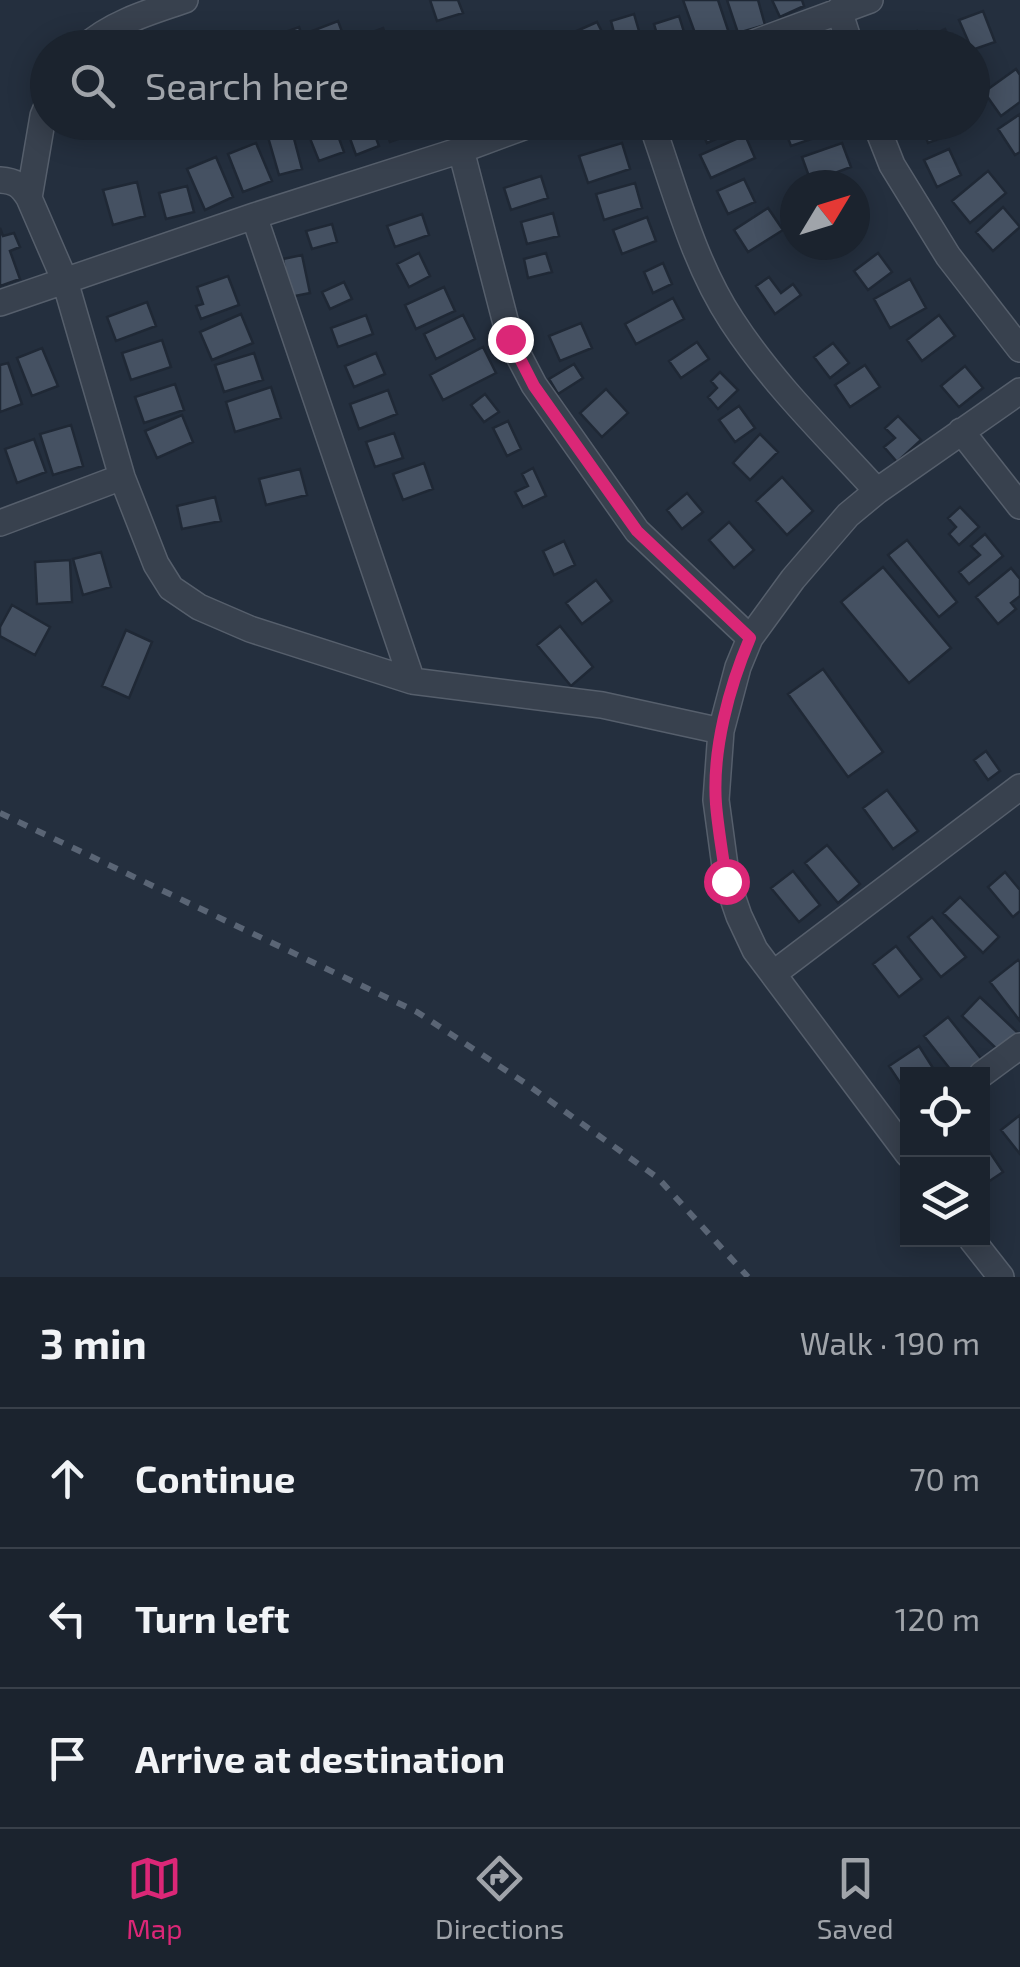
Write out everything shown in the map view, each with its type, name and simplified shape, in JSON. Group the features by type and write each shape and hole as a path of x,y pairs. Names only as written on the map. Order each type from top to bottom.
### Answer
{"street":[{"path":"112,30 185,0"},
{"path":"787,30 870,0"},
{"path":"839,10 845,30"},
{"path":"29,198 39,140"},
{"path":"0,303 488,140"},
{"path":"657,140 699,258 731,320 784,391 877,491"},
{"path":"882,140 892,165 948,256 1020,349"},
{"path":"461,150 510,339 534,386 637,531 750,638"},
{"path":"0,180 21,185 65,281 122,477 156,564 171,588 199,607 250,629 412,681 602,705 721,731"},
{"path":"254,216 412,681"},
{"path":"900,1135 755,950 738,916 726,881 716,800 721,731 750,638 848,515 1020,391"},
{"path":"961,432 1020,506"},
{"path":"0,523 122,477"},
{"path":"773,974 1020,787"},
{"path":"990,1068 1020,1046"},
{"path":"977,1247 1001,1277"}],"building":[{"path":"430,0 458,0 463,13 437,21"},
{"path":"683,0 718,0 728,30 694,30"},
{"path":"727,0 758,0 765,25 737,30"},
{"path":"772,0 802,0 804,6 780,17"},
{"path":"983,11 995,42 990,44 990,30 963,30 959,20"},
{"path":"634,14 639,30 613,30 611,21"},
{"path":"679,16 683,30 656,30 654,24"},
{"path":"338,21 341,30 315,30"},
{"path":"597,22 601,30 579,30"},
{"path":"1016,69 1020,75 1020,102 1001,116 990,100 990,88"},
{"path":"1020,114 1020,152 1015,155 998,129"},
{"path":"269,140 294,140 302,169 279,175"},
{"path":"311,140 340,140 344,152 319,161"},
{"path":"351,140 377,140 379,146 356,155"},
{"path":"734,140 747,140 755,158 711,178 700,155"},
{"path":"256,143 272,181 243,192 228,154"},
{"path":"622,143 630,169 588,183 579,156"},
{"path":"842,143 851,167 807,170 802,157"},
{"path":"949,149 961,175 937,187 924,160"},
{"path":"216,157 233,197 205,210 187,169"},
{"path":"988,171 1006,193 970,223 952,201"},
{"path":"541,176 548,198 511,210 504,188"},
{"path":"744,179 755,202 728,214 717,191"},
{"path":"137,182 145,216 113,225 103,190"},
{"path":"635,183 642,208 604,220 596,194"},
{"path":"187,186 194,212 166,219 159,193"},
{"path":"1003,207 1020,227 993,251 976,232"},
{"path":"768,208 780,226 780,232 748,252 734,230"},
{"path":"553,213 559,236 527,244 521,222"},
{"path":"422,214 429,235 395,247 387,226"},
{"path":"647,217 656,241 622,254 613,230"},
{"path":"332,224 337,242 312,249 306,231"},
{"path":"0,228 3,236 14,233 20,247 10,251 20,279 0,286"},
{"path":"419,253 430,276 409,287 397,264"},
{"path":"546,253 552,272 528,278 524,259"},
{"path":"878,253 892,272 868,290 854,271"},
{"path":"302,255 310,293 290,297 283,259"},
{"path":"663,263 672,284 653,293 644,272"},
{"path":"228,276 239,305 201,319 196,306 203,304 197,287"},
{"path":"769,277 781,293 793,284 801,295 775,314 756,286"},
{"path":"910,279 926,308 890,328 874,299"},
{"path":"344,282 352,299 330,309 322,292"},
{"path":"444,287 455,311 416,329 405,305"},
{"path":"673,298 684,319 636,344 625,324"},
{"path":"147,302 156,326 116,341 107,317"},
{"path":"241,314 253,343 212,360 200,332"},
{"path":"366,315 373,334 338,347 331,328"},
{"path":"463,315 475,339 436,359 424,334"},
{"path":"939,315 955,336 922,361 907,340"},
{"path":"581,323 592,348 560,361 549,336"},
{"path":"162,340 171,367 131,380 122,353"},
{"path":"697,342 709,359 681,378 669,361"},
{"path":"833,343 849,363 830,378 814,357"},
{"path":"483,347 496,373 443,400 430,375"},
{"path":"42,348 58,386 32,396 17,358"},
{"path":"254,353 263,380 224,392 215,365"},
{"path":"376,353 385,374 354,387 345,366"},
{"path":"8,363 22,404 0,412 0,365"},
{"path":"574,364 583,378 558,394 549,379"},
{"path":"865,365 880,387 850,407 835,385"},
{"path":"965,366 983,388 959,407 941,386"},
{"path":"720,372 738,390 718,409 708,397 717,388 711,381"},
{"path":"175,384 184,410 144,423 135,397"},
{"path":"271,387 281,418 235,432 226,402"},
{"path":"606,389 628,413 602,437 580,413"},
{"path":"388,390 397,414 359,429 350,404"},
{"path":"485,394 499,412 484,422 471,405"},
{"path":"739,406 755,428 735,442 719,420"},
{"path":"182,415 193,442 157,458 145,431"},
{"path":"898,416 921,440 897,462 884,447 895,438 885,428"},
{"path":"508,421 521,449 507,456 493,428"},
{"path":"71,425 83,466 53,475 40,434"},
{"path":"394,433 403,458 375,467 366,442"},
{"path":"760,434 778,452 750,480 733,463"},
{"path":"34,439 46,472 17,483 5,449"},
{"path":"424,463 433,489 403,500 393,474"},
{"path":"533,468 546,496 523,507 515,492 528,486 522,474"},
{"path":"300,469 307,495 266,505 259,479"},
{"path":"782,477 813,511 787,535 756,501"},
{"path":"687,493 703,512 682,529 667,510"},
{"path":"215,497 221,521 182,529 177,506"},
{"path":"960,507 979,527 959,545 949,534 956,527 948,518"},
{"path":"729,522 754,550 734,568 709,540"},
{"path":"985,534 1003,556 969,584 959,572 980,555 971,546"},
{"path":"907,540 957,602 939,617 888,555"},
{"path":"564,541 575,565 554,575 543,551"},
{"path":"101,552 111,587 83,595 73,559"},
{"path":"70,560 72,602 37,604 35,562"},
{"path":"883,567 951,648 909,683 841,602"},
{"path":"1011,568 1020,579 1020,596 1011,603 1016,609 998,624 976,597"},
{"path":"596,580 612,601 582,624 566,603"},
{"path":"12,605 50,627 35,655 0,636 0,627"},
{"path":"560,626 593,667 571,686 537,645"},
{"path":"126,630 152,642 129,698 102,686"},
{"path":"823,669 883,752 848,777 788,694"},
{"path":"986,751 1000,771 988,780 974,760"},
{"path":"887,790 918,831 893,849 863,808"},
{"path":"827,845 860,884 838,903 805,863"},
{"path":"793,871 820,905 799,922 771,888"},
{"path":"1005,872 1020,890 1020,911 1013,917 988,887"},
{"path":"960,897 999,937 983,953 943,913"},
{"path":"932,917 966,957 941,977 908,937"},
{"path":"896,946 922,979 899,997 873,964"},
{"path":"1020,962 1020,1021 990,982"},
{"path":"980,997 1018,1033 1000,1052 962,1016"},
{"path":"948,1017 983,1061 975,1067 948,1067 924,1036"},
{"path":"919,1046 932,1067 900,1067 900,1082 889,1066"},
{"path":"1020,1115 1020,1154 1001,1130"},
{"path":"990,1152 1003,1172 990,1181"}],"railway":[{"path":"0,813 417,1012 658,1178 748,1277"}],"route":[{"path":"510,339 534,386 637,531 750,638 721,731 716,800 726,881"}]}
